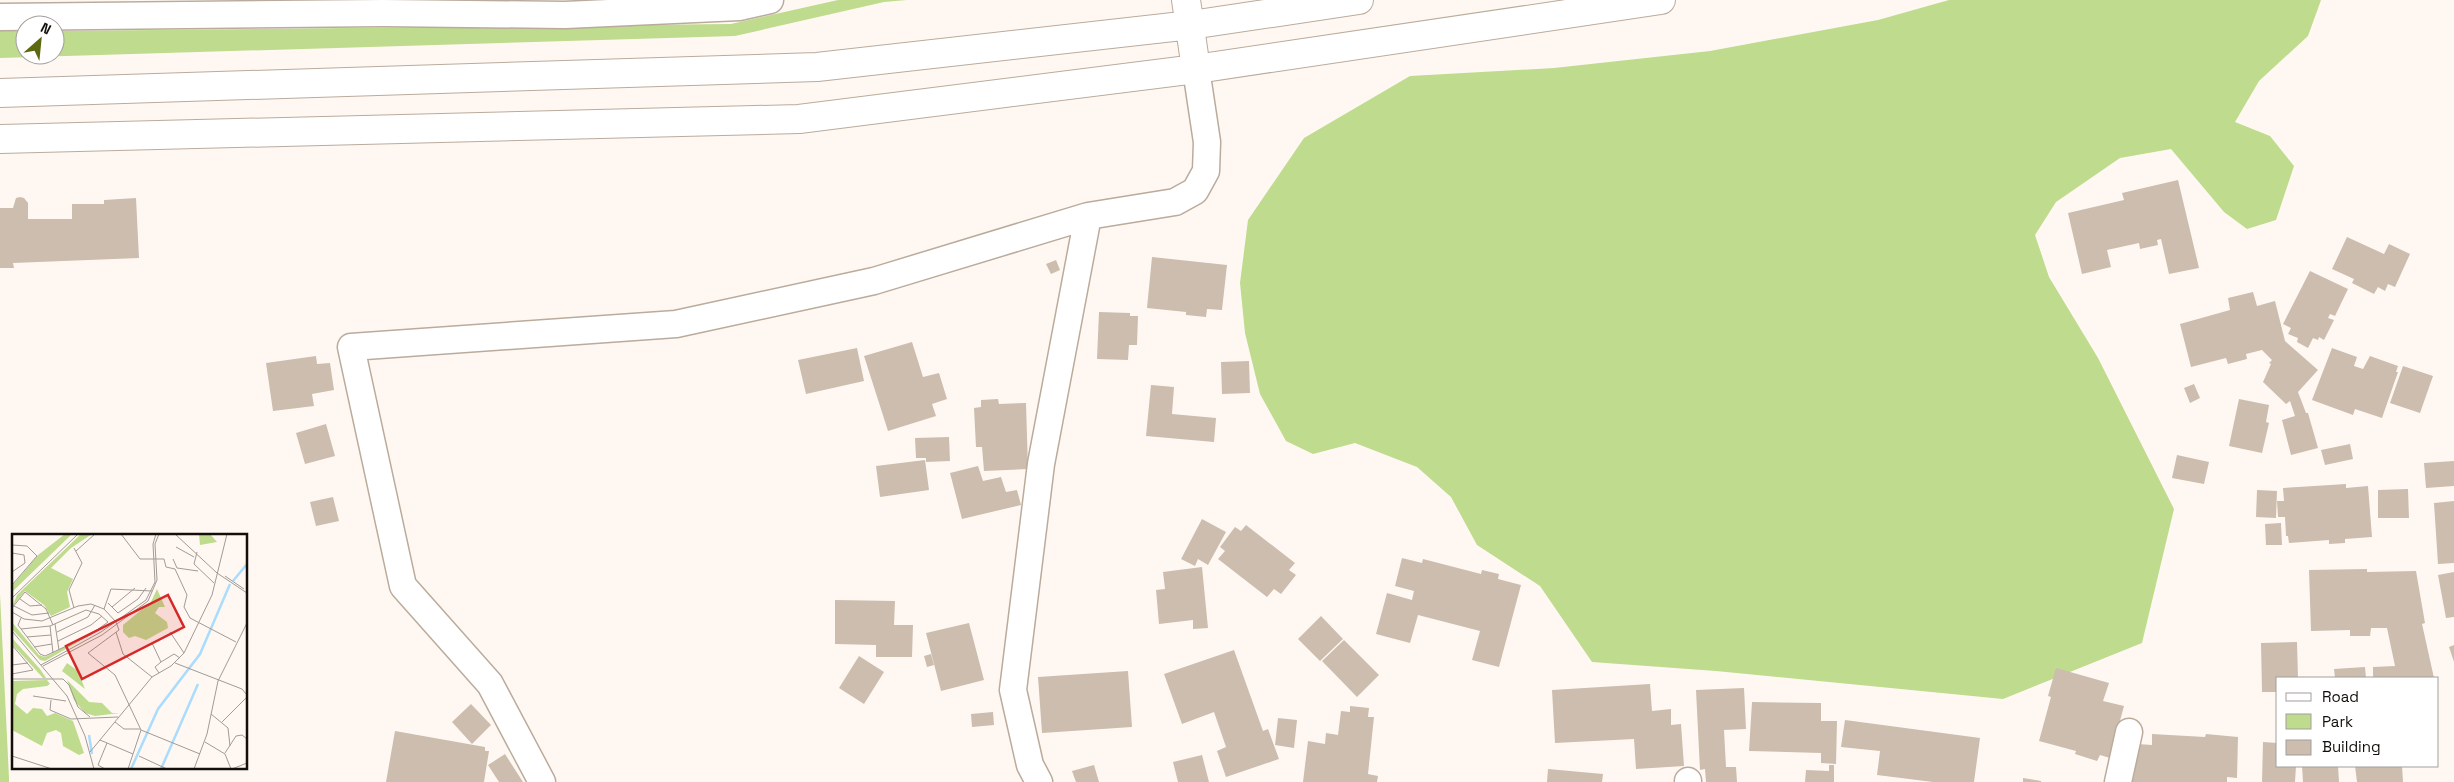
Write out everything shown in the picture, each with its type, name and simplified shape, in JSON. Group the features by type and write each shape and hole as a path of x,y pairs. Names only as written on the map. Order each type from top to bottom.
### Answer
{"street":[{"path":"0,17 383,13 564,15 739,7 770,0"},
{"path":"0,93 817,67 1188,13 1360,0"},
{"path":"0,139 799,119 1196,69 1662,0"},
{"path":"542,782 490,684 403,586 351,346 676,324 874,281 1088,216 1175,202 1195,191 1206,171 1207,142 1188,13"},
{"path":"1039,782 1030,765 1013,690 1041,464 1088,216"},
{"path":"2118,782 2129,732"}],"green space":[{"path":"838,0 907,0 884,2 735,36 65,56 65,31 731,24"},
{"path":"1949,0 2321,0 2308,36 2259,81 2235,122 2270,136 2294,166 2276,220 2247,229 2224,212 2171,149 2120,158 2056,202 2035,235 2049,277 2098,358 2174,509 2142,643 2003,699 1716,671 1592,662 1540,586 1477,545 1451,497 1417,467 1355,443 1313,454 1286,441 1260,394 1245,333 1240,283 1248,220 1304,138 1410,76 1554,68 1710,51 1878,20"},
{"path":"0,31 15,31 15,58 0,58"},
{"path":"0,594 9,778 9,782 0,782"}],"building":[{"path":"2178,180 2199,268 2169,274 2161,239 2157,240 2158,245 2140,249 2139,243 2107,250 2111,267 2082,274 2068,213 2124,200 2122,193"},
{"path":"16,198 24,198 28,203 28,219 72,219 72,204 104,204 104,200 136,198 139,258 13,263 14,268 0,268 0,208 13,208"},
{"path":"2347,237 2384,254 2389,244 2410,254 2395,287 2388,284 2385,291 2378,287 2374,294 2352,283 2354,279 2332,269"},
{"path":"1152,257 1227,265 1222,310 1207,309 1206,317 1186,315 1186,312 1147,308"},
{"path":"1056,260 1060,270 1051,274 1046,264"},
{"path":"2310,271 2348,289 2335,316 2330,314 2328,318 2334,320 2324,340 2319,337 2318,340 2313,338 2308,348 2297,342 2298,338 2288,334 2291,328 2283,324"},
{"path":"2253,292 2257,306 2275,301 2285,341 2318,370 2298,392 2306,413 2308,413 2318,448 2291,455 2282,420 2295,416 2290,401 2286,404 2263,382 2271,364 2269,363 2272,360 2262,350 2246,354 2247,359 2228,364 2226,358 2191,367 2180,324 2230,310 2228,298"},
{"path":"1099,312 1130,313 1130,316 1138,316 1137,345 1129,345 1128,360 1097,359"},
{"path":"912,342 923,377 939,373 947,399 932,404 936,416 888,431 864,356"},
{"path":"857,348 864,381 806,394 798,360"},
{"path":"2332,348 2357,357 2354,366 2363,369 2370,356 2398,366 2396,372 2398,372 2382,418 2355,409 2353,415 2312,400"},
{"path":"316,356 317,364 330,363 334,390 312,394 314,406 273,411 266,363"},
{"path":"1249,361 1250,393 1222,394 1221,362"},
{"path":"2403,366 2433,376 2420,413 2390,403"},
{"path":"2194,384 2200,398 2190,403 2184,388"},
{"path":"1151,385 1174,387 1172,414 1216,418 1214,442 1146,436"},
{"path":"998,399 999,404 1026,403 1028,469 984,471 982,447 976,447 974,408 981,407 981,400"},
{"path":"2239,399 2269,405 2266,422 2269,423 2262,453 2229,446"},
{"path":"326,424 335,456 305,464 296,433"},
{"path":"949,437 950,461 926,462 926,458 916,458 915,438"},
{"path":"2350,444 2353,459 2325,465 2321,450"},
{"path":"2177,455 2209,462 2204,484 2172,478"},
{"path":"925,460 929,490 880,497 876,466"},
{"path":"2454,461 2454,486 2426,488 2424,463"},
{"path":"978,466 983,481 1001,477 1006,492 1017,490 1021,505 962,519 950,473"},
{"path":"2346,484 2346,488 2368,486 2372,537 2345,539 2345,543 2329,544 2329,540 2289,543 2288,536 2286,536 2285,517 2278,517 2277,501 2284,501 2283,488"},
{"path":"2408,489 2409,518 2378,518 2378,490"},
{"path":"2257,490 2277,491 2276,518 2256,517"},
{"path":"333,497 339,521 316,526 310,502"},
{"path":"2454,501 2454,563 2438,564 2434,503"},
{"path":"1202,519 1226,532 1208,565 1198,559 1195,566 1181,559"},
{"path":"2281,523 2282,545 2266,545 2265,524"},
{"path":"1246,525 1295,563 1289,570 1296,575 1281,594 1274,589 1267,597 1218,559 1225,551 1220,547 1235,527 1241,531"},
{"path":"1402,558 1422,563 1423,559 1481,574 1482,570 1499,574 1498,579 1521,585 1499,667 1472,660 1480,631 1418,615 1410,643 1376,634 1387,593 1412,600 1414,591 1395,586"},
{"path":"1202,567 1208,628 1193,629 1193,620 1159,624 1156,590 1165,589 1163,572"},
{"path":"2367,569 2367,572 2416,571 2425,623 2422,624 2434,677 2373,677 2373,667 2395,666 2387,628 2371,628 2370,636 2350,636 2350,630 2311,631 2309,570"},
{"path":"2454,572 2454,617 2446,618 2438,575"},
{"path":"835,600 895,601 894,625 913,625 912,657 876,657 876,645 835,644"},
{"path":"1321,616 1343,639 1320,661 1298,639"},
{"path":"969,623 984,680 941,691 926,633"},
{"path":"1344,640 1379,675 1357,697 1322,661"},
{"path":"2297,642 2298,677 2276,677 2276,692 2262,692 2261,643"},
{"path":"2454,645 2454,662 2449,647"},
{"path":"1234,650 1263,731 1268,729 1279,759 1226,777 1217,751 1226,747 1214,712 1182,724 1164,674"},
{"path":"931,654 934,665 927,667 924,656"},
{"path":"859,656 884,672 864,704 839,688"},
{"path":"2365,667 2366,677 2335,677 2334,669"},
{"path":"2056,668 2109,683 2103,701 2124,706 2110,758 2100,755 2097,761 2075,754 2076,751 2039,741 2051,697 2048,696"},
{"path":"1128,671 1132,727 1042,733 1038,677"},
{"path":"1650,684 1652,711 1671,709 1671,725 1681,724 1684,766 1636,769 1634,739 1555,743 1552,690"},
{"path":"1744,688 1746,729 1724,730 1726,767 1736,767 1737,782 1706,782 1705,769 1700,770 1696,690"},
{"path":"1752,702 1821,703 1821,721 1837,721 1836,764 1821,763 1821,753 1749,751"},
{"path":"471,704 491,725 472,744 452,722"},
{"path":"1350,706 1369,708 1368,717 1374,717 1368,774 1378,776 1377,782 1303,782 1308,741 1325,744 1326,733 1338,735 1341,711 1350,712"},
{"path":"993,712 994,725 972,727 971,714"},
{"path":"1278,718 1297,720 1294,748 1275,745"},
{"path":"1845,720 1980,738 1974,782 1933,782 1877,775 1880,751 1841,747"},
{"path":"395,731 485,747 485,751 489,751 484,782 386,782"},
{"path":"2152,734 2205,737 2206,734 2238,737 2237,778 2227,777 2227,782 2129,782 2129,777 2134,778 2135,747 2138,744 2152,745"},
{"path":"2263,742 2276,743 2276,767 2296,767 2295,782 2262,782"},
{"path":"505,754 523,782 499,782 488,765"},
{"path":"1202,755 1209,782 1178,782 1173,762"},
{"path":"1094,765 1099,782 1076,782 1072,771"},
{"path":"1829,765 1834,765 1834,782 1805,782 1806,770 1829,771"},
{"path":"2302,767 2338,767 2339,782 2303,782"},
{"path":"2355,767 2402,767 2403,782 2357,782"},
{"path":"1548,769 1603,774 1602,782 1547,782"},
{"path":"2023,778 2041,781 2041,782 2023,782"}]}
